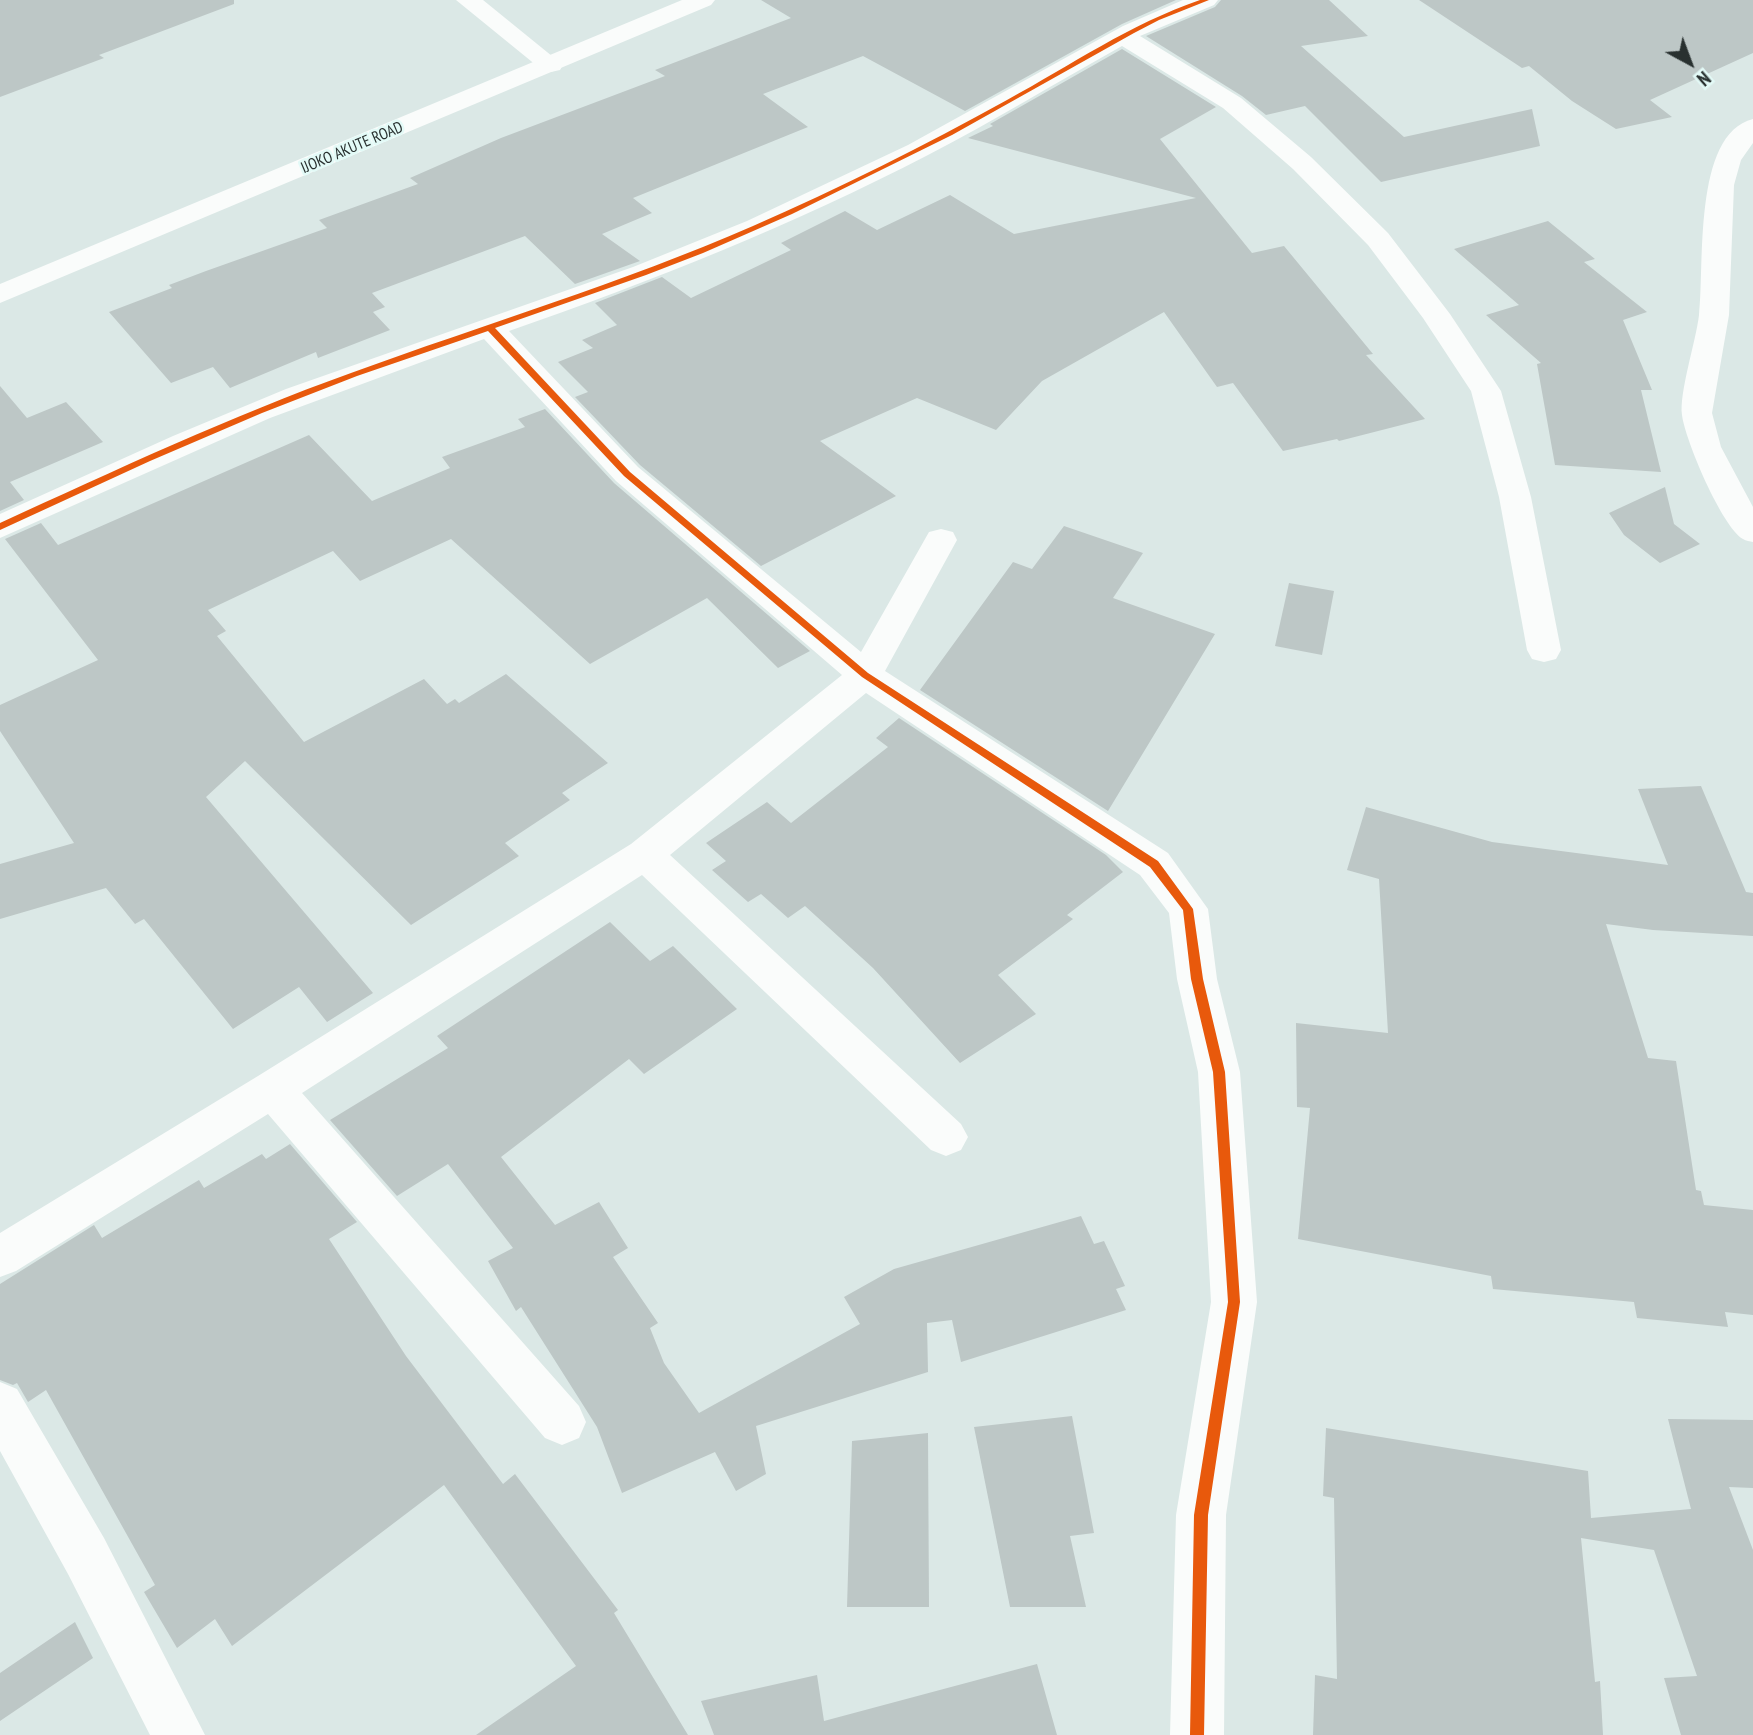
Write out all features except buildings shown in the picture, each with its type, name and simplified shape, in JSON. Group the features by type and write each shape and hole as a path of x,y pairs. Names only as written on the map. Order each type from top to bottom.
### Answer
{"street":[{"path":"468,0 551,65"},
{"name":"IJOKO AKUTE ROAD","path":"0,294 703,0"},
{"path":"0,527 135,464 296,396 639,277 756,227 861,178 1008,102 1191,2"},
{"path":"1124,37 1232,103 1302,163 1378,239 1435,314 1486,391 1516,498 1544,650"},
{"path":"1753,127 1724,163 1720,185 1714,315 1697,413 1705,447 1730,499 1753,531"},
{"path":"489,327 627,474 865,675 1154,864 1188,909 1196,979 1219,1072 1234,1302 1200,1516 1197,1735"},
{"path":"0,1256 273,1089 645,854 865,675 941,540"},
{"path":"645,854 946,1137"},
{"path":"273,1089 562,1422"},
{"path":"0,1405 86,1556 178,1735"}],"cycle path":[{"path":"0,527 259,411 643,273 757,227 949,134 1132,31 1181,8 1206,0"},
{"path":"489,327 627,474 865,675 1154,864 1188,909 1197,979 1219,1072 1234,1302 1201,1515 1197,1735"}]}
